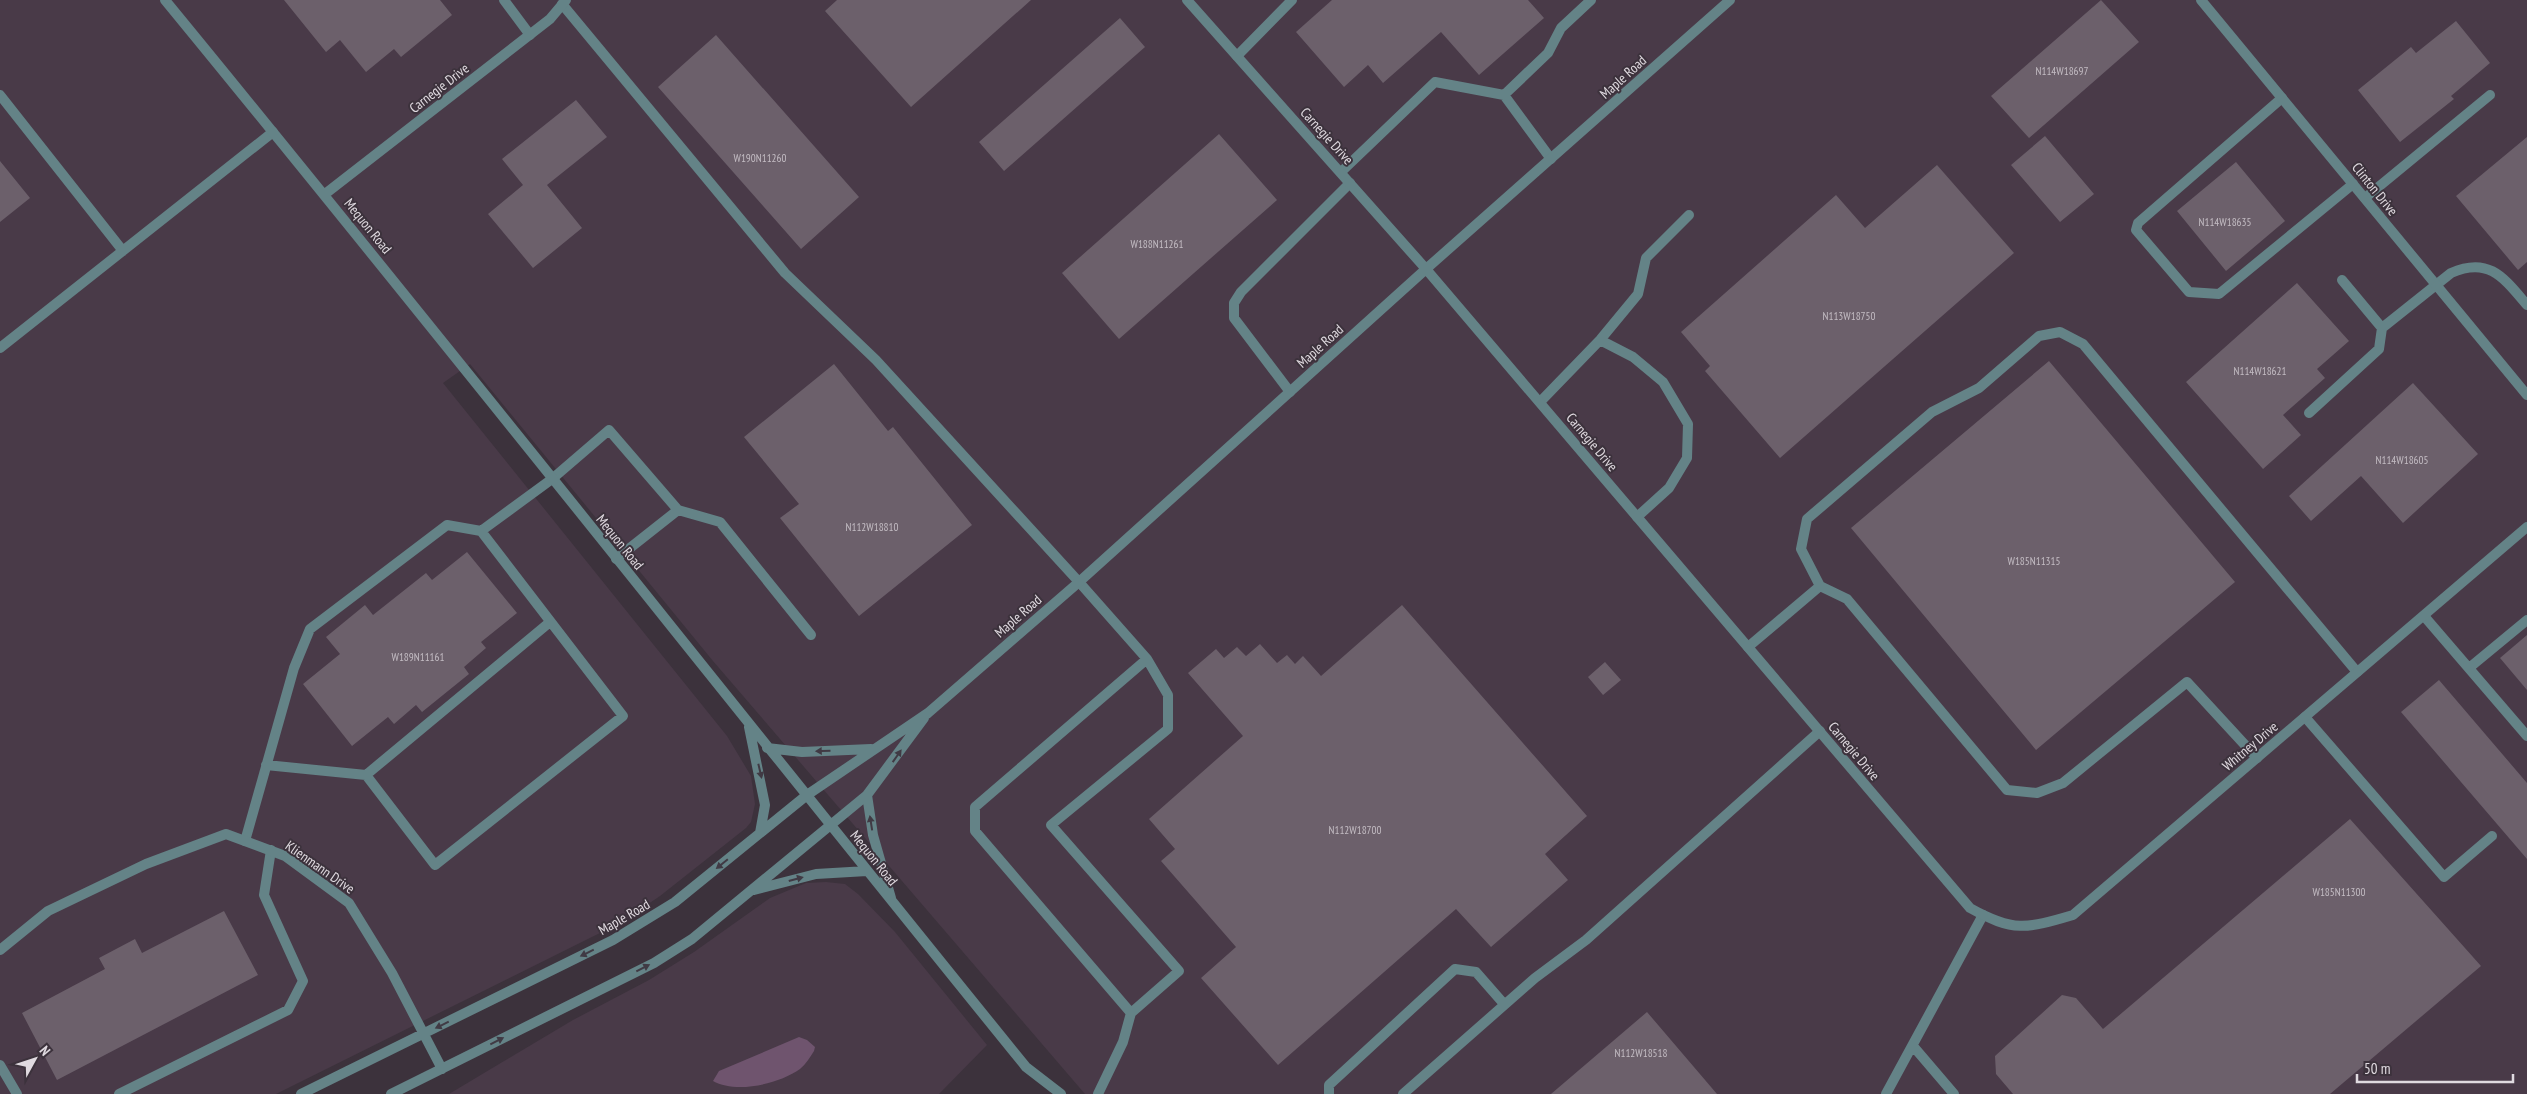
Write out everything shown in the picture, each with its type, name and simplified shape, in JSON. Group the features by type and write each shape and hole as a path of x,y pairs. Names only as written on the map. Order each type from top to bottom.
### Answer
{"street":[{"name":"Mequon Road","path":"165,0 325,194 767,748 1026,1067 1061,1094"},
{"path":"504,0 530,35"},
{"name":"Carnegie Drive","path":"1187,0 1426,269 1970,908"},
{"path":"1237,56 1292,0"},
{"path":"1504,95 1548,52 1561,28 1591,0"},
{"name":"Clinton Drive","path":"2201,0 2527,395"},
{"path":"564,2 785,273 876,360 1080,582 1147,659 1168,695 1168,729 1051,825 1179,971 1131,1013 1123,1042 1098,1094"},
{"name":"Carnegie Drive","path":"325,194 550,19 564,2"},
{"name":"Maple Road","path":"301,1094 614,940 652,918 675,902 807,795 872,749 928,713 1080,582 1725,2"},
{"path":"1341,172 1435,82 1504,95 1551,159"},
{"path":"0,95 123,251"},
{"path":"2365,198 2490,95"},
{"path":"2282,98 2138,223 2136,230 2189,292 2219,294 2353,184"},
{"path":"0,348 273,132"},
{"path":"1290,392 1234,318 1234,303 1241,292 1350,182"},
{"path":"1540,402 1600,340 1638,294 1646,258 1690,216"},
{"path":"2309,413 2379,349 2382,328 2436,285 2463,268 2474,266 2488,269 2504,278 2527,305"},
{"path":"2342,280 2382,328"},
{"path":"2256,758 2187,682 2063,782 2037,793 2007,790 1847,600 1820,586 1801,549 1807,519 1932,412 1979,388 2038,336 2060,332 2083,344 2357,672"},
{"path":"1600,340 1633,357 1664,382 1688,424 1688,458 1669,488 1637,517"},
{"path":"481,531 552,479 609,430 678,510 720,522 811,636"},
{"path":"616,559 678,510"},
{"path":"244,841 294,668 310,629 448,525 481,531 624,716 435,865 366,775"},
{"name":"Whitney Drive","path":"1970,908 1996,922 2032,927 2073,915 2527,527"},
{"path":"1748,647 1820,586"},
{"path":"2424,616 2527,736"},
{"path":"2469,668 2527,620"},
{"path":"266,765 366,775 550,622"},
{"path":"1131,1013 976,832 974,807 1147,659"},
{"name":"Maple Road","path":"391,1094 654,963 692,939 867,795 928,713"},
{"path":"2305,716 2444,877 2492,836"},
{"path":"748,724 765,804 760,833"},
{"path":"1403,1094 1534,978 1586,940 1820,731"},
{"path":"767,748 802,752 872,749"},
{"path":"867,795 873,835 893,903"},
{"name":"Klienmann Drive","path":"0,950 48,911 146,864 226,834 285,856 349,903 392,973 442,1069"},
{"path":"119,1094 288,1010 303,981 264,895 271,850"},
{"path":"749,892 816,874 867,871"},
{"path":"1886,1094 1983,915"},
{"path":"1329,1094 1329,1085 1455,969 1476,972 1504,1004"},
{"path":"1913,1046 1954,1094"},
{"path":"0,1065 17,1094"}],"shaded area":[{"path":"0,0 2527,0 2527,1094 1085,1094 713,661 470,364 443,383 727,736 751,776 755,804 751,822 746,828 660,896 620,923 276,1094 0,1094"},
{"path":"826,882 845,884 858,894 895,932 987,1045 939,1094 449,1094 573,1020 649,980 694,952 770,898 806,883"},
{"path":"799,1037 807,1040 815,1047 804,1065 791,1074 757,1086 733,1087 713,1081 719,1071"}],"building":[{"path":"284,0 440,0 452,15 401,57 394,49 366,72 340,40 326,52"},
{"path":"837,0 1031,0 911,107 825,11"},
{"path":"1332,0 1528,0 1544,18 1479,75 1441,32 1383,83 1368,65 1344,87 1296,32"},
{"path":"2101,0 2139,42 2029,138 1991,96"},
{"path":"1120,18 1145,47 1004,171 979,142"},
{"path":"2456,21 2490,63 2451,96 2454,99 2400,142 2358,90 2411,47 2416,53"},
{"path":"716,35 859,197 801,249 658,87"},
{"path":"576,100 607,137 547,185 582,228 533,268 488,214 523,185 502,159"},
{"path":"1219,134 1277,200 1119,339 1062,273"},
{"path":"2045,136 2094,194 2060,222 2011,165"},
{"path":"2527,137 2527,262 2518,270 2456,196"},
{"path":"0,161 30,198 0,222"},
{"path":"2236,162 2285,221 2226,271 2177,211"},
{"path":"1937,165 2014,253 1780,458 1705,371 1710,366 1681,332 1836,195 1865,228"},
{"path":"2297,283 2349,341 2317,369 2325,378 2283,415 2301,435 2263,469 2186,382"},
{"path":"2049,361 2235,582 2036,750 1851,528"},
{"path":"834,364 888,431 893,427 972,525 859,616 780,518 799,504 744,437"},
{"path":"2413,383 2478,454 2403,523 2361,476 2311,521 2289,496"},
{"path":"467,552 517,613 481,642 486,648 464,667 469,674 422,712 416,705 394,724 388,717 352,746 303,684 340,654 326,637 365,605 373,615 426,573 432,580"},
{"path":"1402,605 1587,816 1545,854 1568,880 1491,947 1456,909 1278,1065 1201,978 1236,947 1161,861 1175,849 1149,819 1243,736 1188,673 1216,649 1224,658 1237,647 1246,656 1260,644 1277,663 1287,655 1295,664 1303,656 1321,676"},
{"path":"2527,635 2527,690 2500,658"},
{"path":"1605,662 1621,680 1603,695 1588,677"},
{"path":"2439,680 2527,783 2527,859 2401,712"},
{"path":"2350,819 2481,966 2330,1094 2013,1094 1996,1074 1995,1056 2062,995 2076,998 2103,1029"},
{"path":"224,911 258,975 57,1080 22,1013 105,969 99,958 135,939 142,953"},
{"path":"1647,1012 1717,1094 1551,1094"}]}
